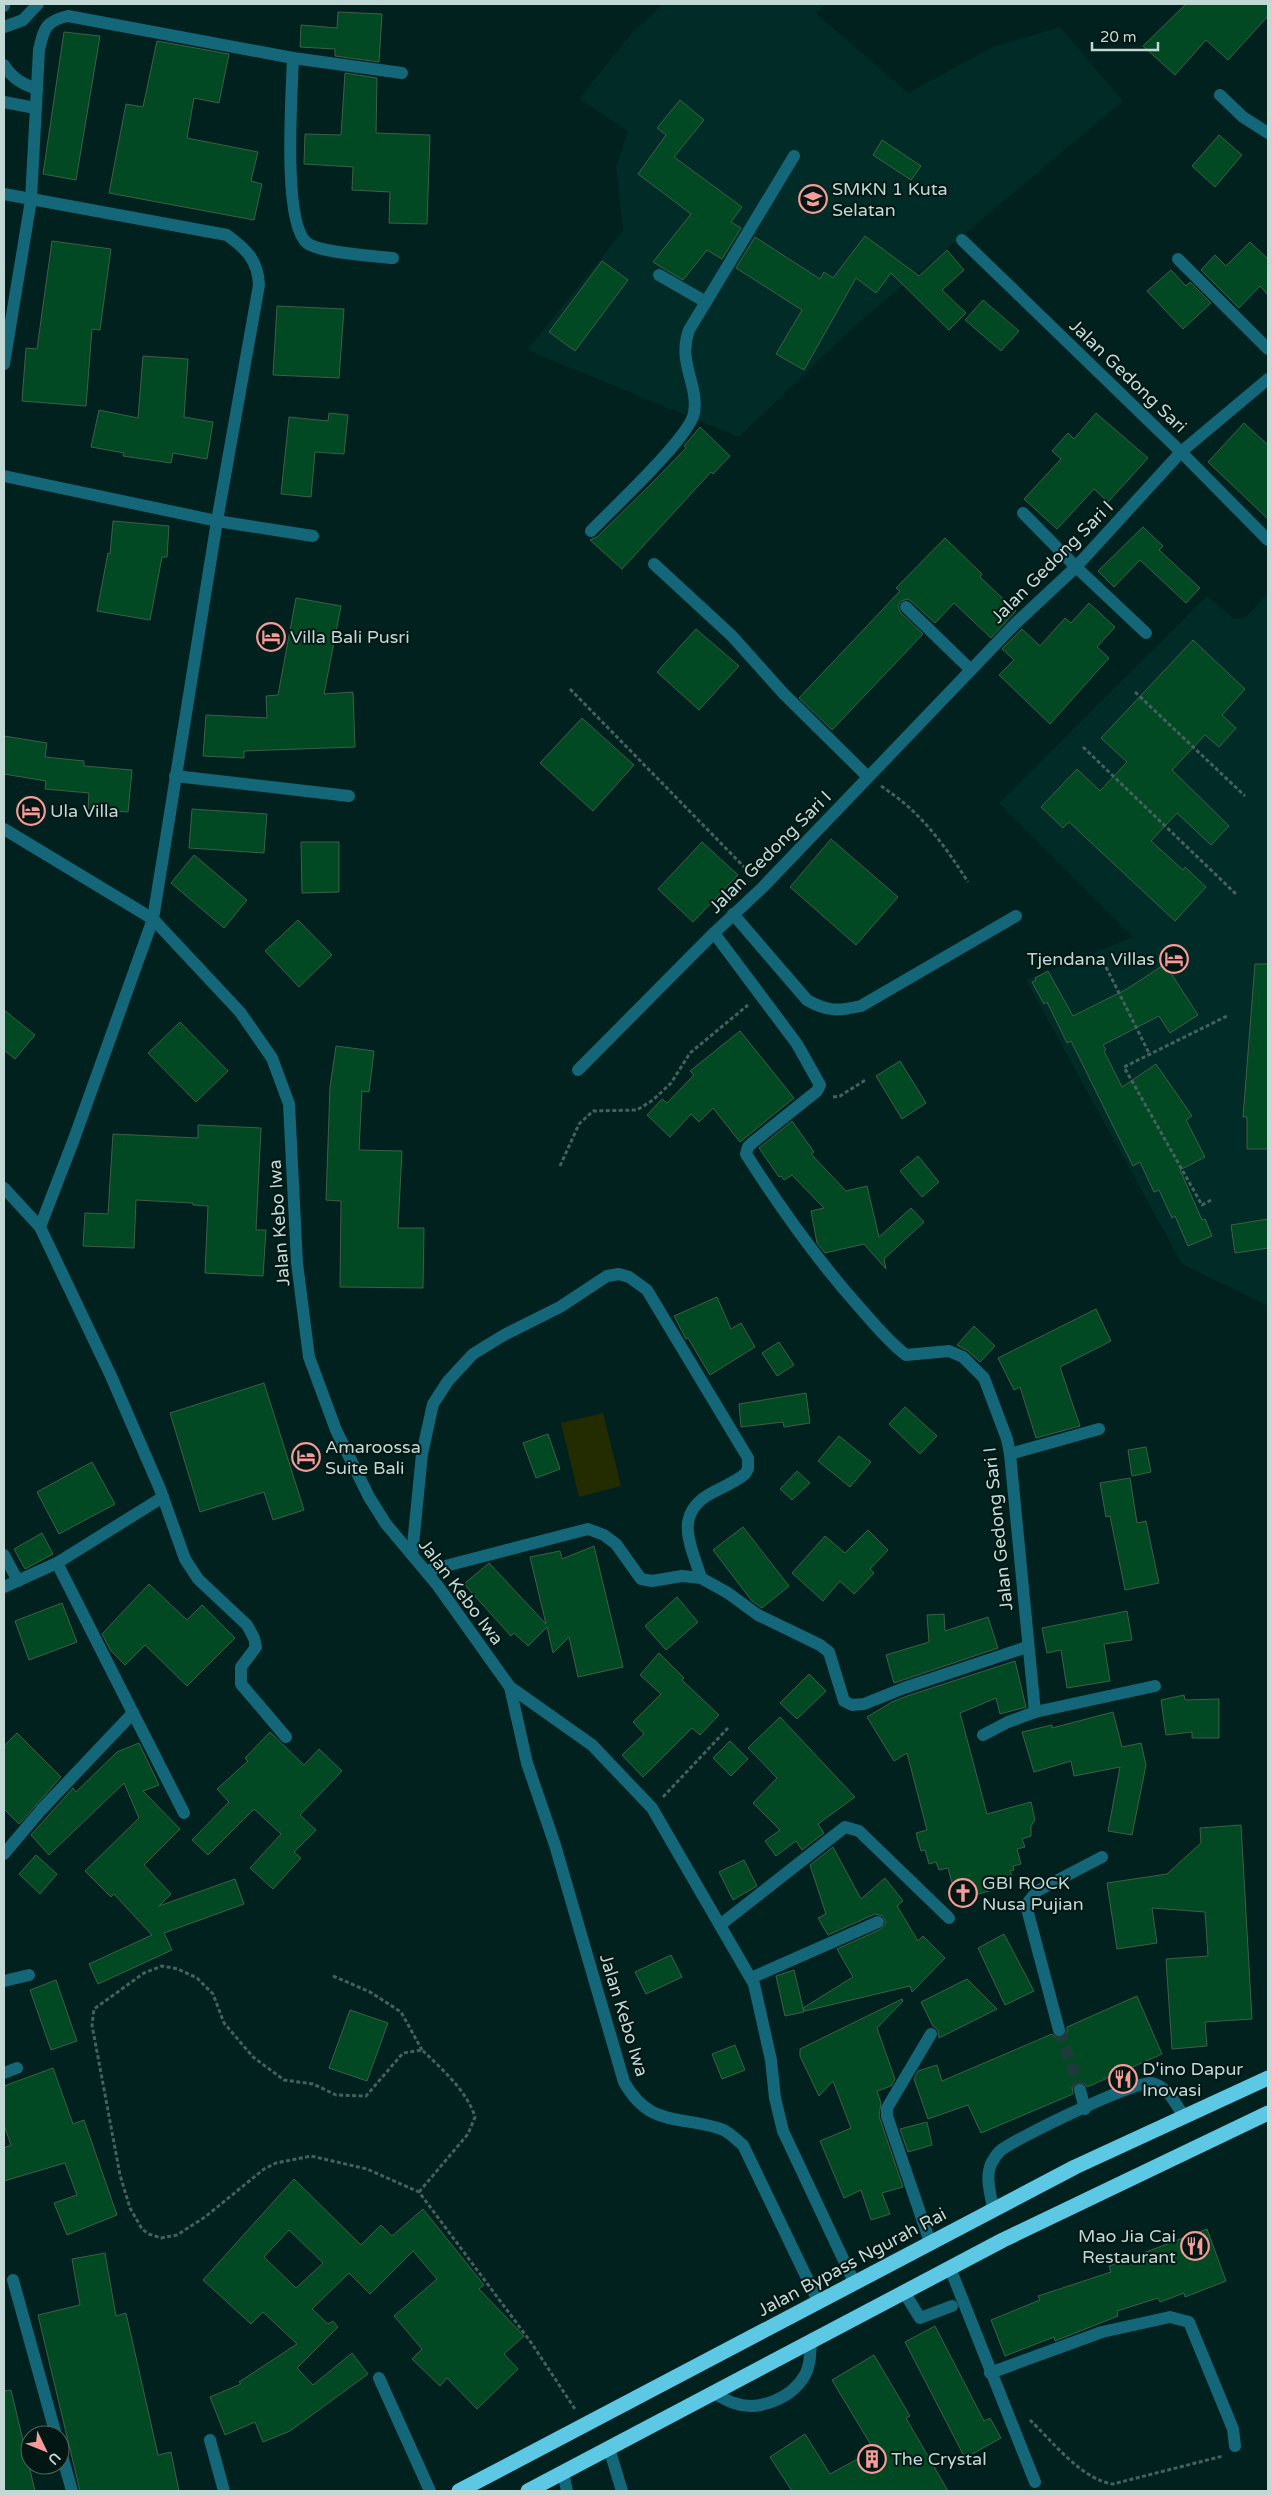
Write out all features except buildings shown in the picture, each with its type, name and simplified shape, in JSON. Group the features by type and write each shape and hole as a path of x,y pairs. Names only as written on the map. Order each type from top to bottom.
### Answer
{"highway":[{"name":"Jalan Bypass Ngurah Rai","path":"459,2491 1075,2166 1183,2115 1268,2078"},
{"path":"528,2491 1003,2240 1268,2113"}],"street":[{"path":"4,27 23,20 38,4"},
{"path":"4,364 31,200 39,50 44,29 55,19 68,16 293,58 402,73"},
{"path":"293,58 290,172 297,226 302,237 316,248 393,258"},
{"path":"4,65 17,80 37,89"},
{"path":"1220,95 1243,117 1268,133"},
{"path":"4,102 35,108"},
{"path":"591,531 674,445 691,423 695,412 684,351 689,330 794,156"},
{"path":"4,194 227,234 243,246 253,258 258,271 259,285 217,521 152,919 74,1139 40,1227"},
{"name":"Jalan Gedong Sari","path":"962,240 1181,452 1268,540"},
{"path":"1178,259 1268,349"},
{"path":"659,275 706,302"},
{"name":"Jalan Gedong Sari I","path":"1035,1712 1027,1647 1010,1454 984,1378 963,1357 949,1351 906,1355 894,1346 833,1278 790,1223 746,1154 748,1147 752,1143 808,1099 819,1089 820,1085 797,1044 714,933 763,886 971,670 1076,567 1181,452 1268,379"},
{"path":"4,476 217,521 313,536"},
{"path":"1024,513 1076,567 1146,633"},
{"path":"654,564 732,636 783,693 868,777"},
{"path":"906,606 971,670"},
{"path":"175,776 349,796"},
{"name":"Jalan Kebo Iwa","path":"4,829 152,919 240,1012 272,1058 289,1104 297,1262 309,1357 336,1430 369,1497 386,1524 426,1571 510,1687 592,1745 652,1808 754,1984 771,2060 775,2098 783,2131 854,2282"},
{"path":"733,914 807,1000 823,1009 843,1010 861,1006 1016,916"},
{"path":"578,1070 714,933"},
{"path":"4,1188 40,1227 112,1376 190,1566 198,1578 247,1624 256,1647 242,1667 241,1684 286,1737"},
{"path":"412,1555 422,1454 433,1404 448,1380 473,1354 504,1335 560,1307 607,1276 619,1274 629,1277 647,1290 748,1458 748,1469 745,1474 706,1496 689,1514 686,1530 701,1578"},
{"path":"1010,1454 1099,1429"},
{"path":"4,1587 58,1563 163,1497"},
{"path":"426,1571 588,1528 604,1535 616,1544 642,1578 652,1581 682,1576 701,1578 728,1593 758,1615 820,1645 829,1652 844,1701 852,1705 864,1704 904,1688 1027,1647"},
{"path":"4,1555 18,1581"},
{"path":"58,1563 184,1813"},
{"path":"983,1735 1008,1722 1035,1712 1155,1686"},
{"name":"Jalan Kebo Iwa","path":"510,1687 527,1763 555,1845 624,2082 636,2100 657,2116 723,2129 743,2144 818,2301"},
{"path":"4,1854 41,1810 134,1713"},
{"path":"720,1925 845,1827 859,1830 949,1918"},
{"path":"1059,2030 1026,1905 1037,1890 1102,1857"},
{"path":"750,1978 878,1922"},
{"path":"4,1981 29,1975"},
{"path":"930,2242 887,2108 931,2034"},
{"path":"4,2073 17,2068"},
{"path":"993,2209 988,2176 991,2164 999,2152 1020,2138 1134,2086 1150,2082 1160,2086 1169,2094 1183,2115"},
{"path":"1080,2090 1085,2108"},
{"path":"950,2268 990,2373 1035,2482"},
{"path":"13,2280 53,2425"},
{"path":"904,2292 920,2318 925,2318 952,2306"},
{"path":"990,2373 1102,2332 1170,2316 1189,2322 1233,2429 1235,2446"},
{"path":"713,2393 734,2404 752,2406 767,2404 783,2396 804,2376 810,2362 811,2341"},
{"path":"379,2378 430,2491"},
{"path":"210,2440 224,2491"},
{"path":"609,2448 622,2491"},
{"path":"563,2472 567,2491"},
{"path":"68,2475 72,2491"}],"path":[{"path":"570,689 763,886"},
{"path":"1136,692 1245,796"},
{"path":"1084,746 1237,895"},
{"path":"868,777 906,802 941,839 968,882"},
{"path":"1106,967 1150,1055"},
{"path":"560,1166 579,1124 586,1117 593,1111 637,1110 653,1100 671,1083 690,1053 760,994"},
{"path":"1211,1200 1202,1205 1124,1067 1227,1016"},
{"path":"820,1085 830,1096 835,1097 867,1079"},
{"path":"652,1808 728,1728"},
{"path":"422,2050 403,2053 366,2096 336,2095 313,2084 284,2080 253,2058 224,2023 213,1994 198,1978 178,1969 162,1966 144,1973 124,1989 104,2000 94,2009 91,2018 120,2174 130,2208 142,2229 149,2234 161,2238 177,2235 205,2217 264,2169 289,2159 311,2156 367,2169 419,2192 530,2341 585,2424"},
{"path":"333,1976 370,1992 402,2012 422,2050 444,2070 472,2104 475,2117 468,2134 419,2192"},
{"path":"1025,2415 1091,2478 1103,2483 1113,2484 1222,2457 1235,2446"}],"shaded area":[{"name":"SMKN 1 Kuta Selatan","path":"663,4 826,4 816,13 908,93 993,47 1060,27 1123,101 858,323 739,437 527,350 623,231 616,167 628,131 579,99 631,34"},
{"name":"Tjendana Villas","path":"1268,593 1268,1306 1182,1264 1026,980 1133,937 999,803 1207,596 1234,619 1245,618"},
{"path":"603,1413 621,1486 579,1497 561,1423"}],"tunnel":[{"path":"1059,2030 1080,2090"}],"place":[{"name":"SMKN 1 Kuta Selatan","path":"813,199"},
{"name":"Villa Bali Pusri","path":"271,637"},
{"name":"Ula Villa","path":"31,811"},
{"name":"Tjendana Villas","path":"1174,959"},
{"name":"Amaroossa Suite Bali","path":"306,1457"},
{"name":"GBI ROCK Nusa Pujian","path":"963,1893"},
{"name":"D'ino Dapur Inovasi","path":"1123,2079"},
{"name":"Mao Jia Cai Restaurant","path":"1195,2246"},
{"name":"The Crystal","path":"872,2459"}]}
